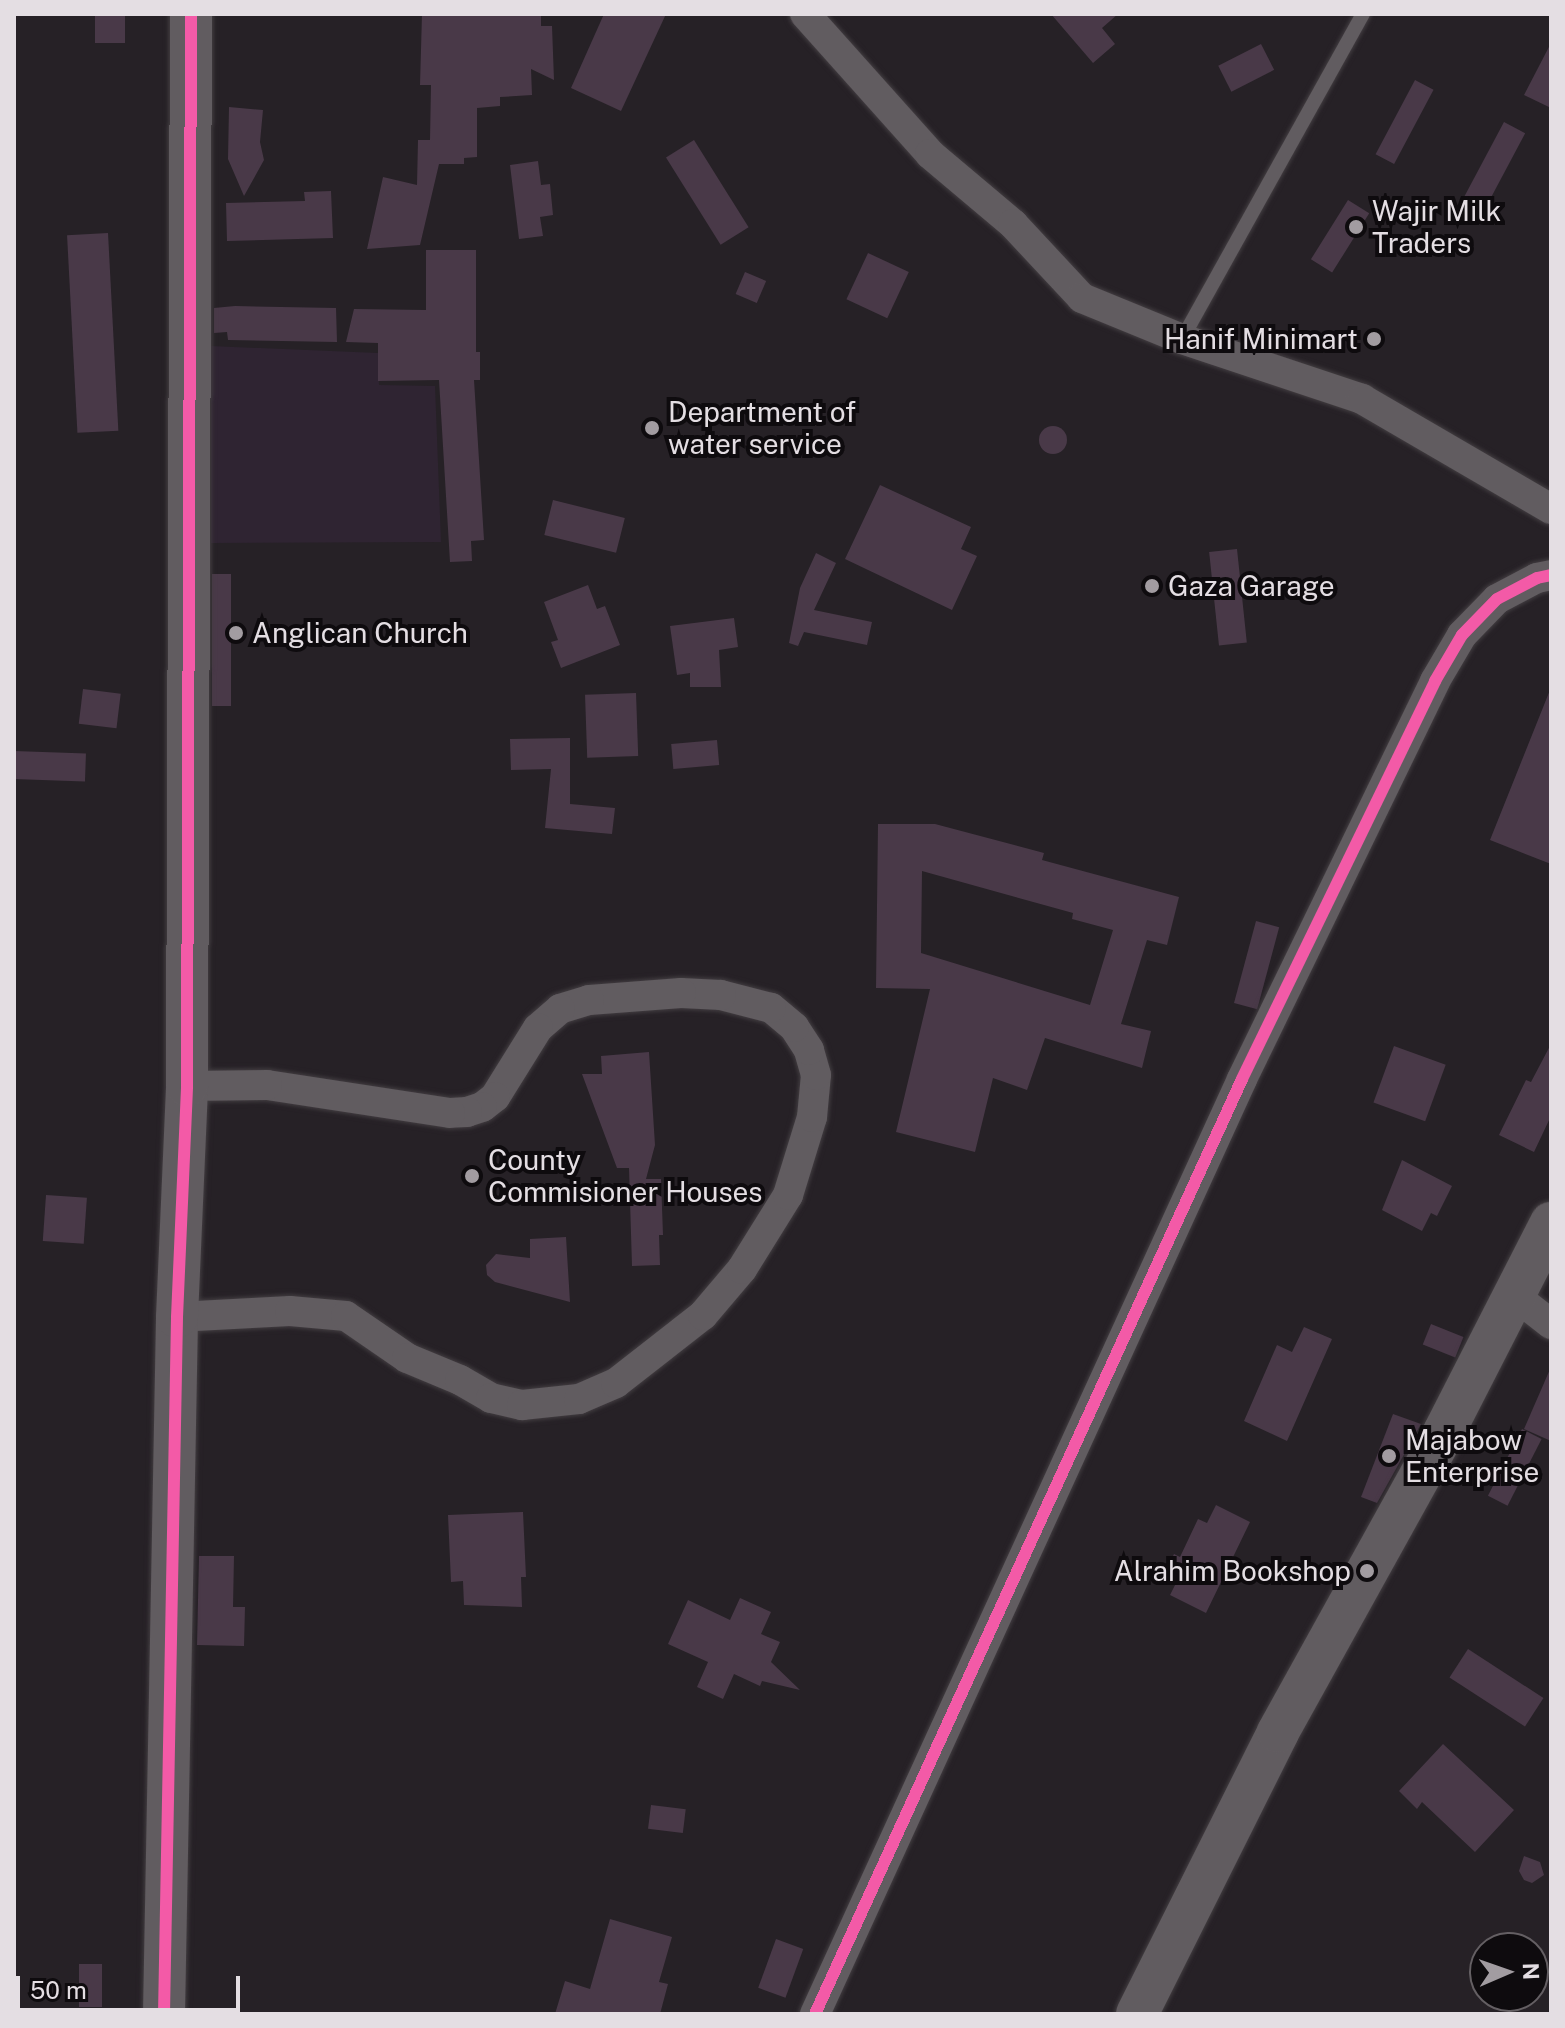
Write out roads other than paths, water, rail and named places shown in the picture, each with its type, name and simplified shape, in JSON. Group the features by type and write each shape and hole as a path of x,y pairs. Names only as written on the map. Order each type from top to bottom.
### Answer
{"street":[{"path":"164,2014 177,1317 187,1086 191,14"},
{"path":"805,14 930,154 1013,224 1082,298 1182,339 1362,399 1551,509"},
{"path":"815,2014 1242,1079 1435,681 1462,635 1497,599 1537,578 1551,575"},
{"path":"177,1317 290,1311 346,1316 407,1358 491,1398 522,1405 579,1399 616,1383 703,1315 742,1269 788,1195 812,1117 816,1075 809,1050 794,1027 771,1008 721,995 681,993 589,1000 560,1009 538,1028 495,1097 482,1107 467,1112 450,1113 267,1085 187,1086"},
{"path":"1137,2014 1278,1732 1515,1296 1551,1223"},
{"path":"1515,1296 1551,1324"}],"lane":[{"path":"1182,339 1363,14"}],"place":[{"name":"Wajir Milk Traders","path":"1356,227"},
{"name":"Hanif Minimart","path":"1374,339"},
{"name":"Department of water service","path":"652,428"},
{"name":"Gaza Garage","path":"1152,586"},
{"name":"Anglican Church","path":"236,633"},
{"name":"County Commisioner Houses","path":"472,1176"},
{"name":"Majabow Enterprise","path":"1389,1456"},
{"name":"Alrahim Bookshop","path":"1367,1571"}]}
